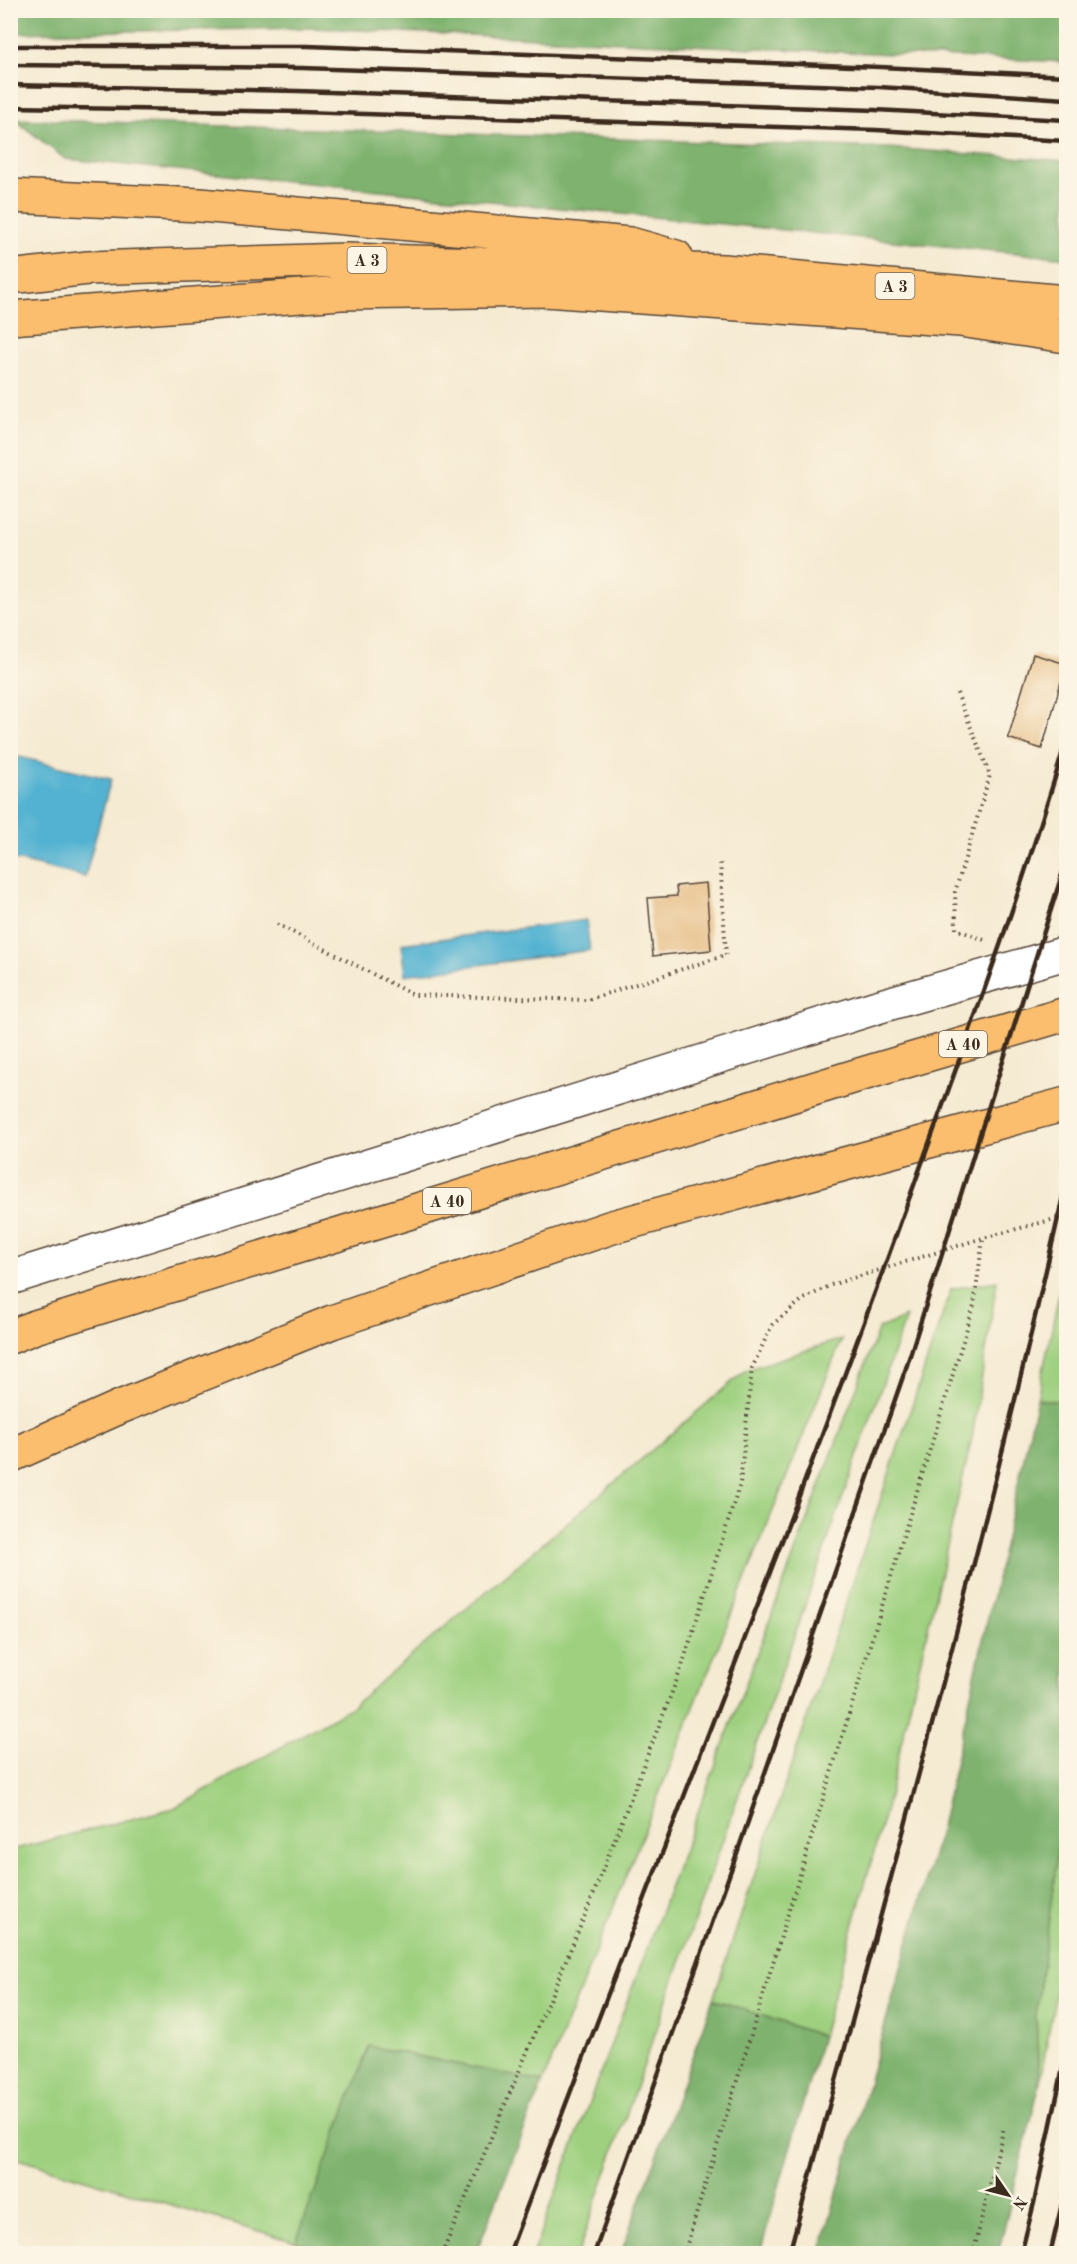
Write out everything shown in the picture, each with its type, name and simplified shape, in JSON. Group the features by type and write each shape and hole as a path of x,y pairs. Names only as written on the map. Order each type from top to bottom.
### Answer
{"highway":[{"path":"10,196 200,205 630,244 724,271"},
{"name":"A 3","path":"10,277 88,268 346,260 724,271 1066,302"},
{"name":"A 3","path":"10,318 341,293 545,290 960,320 1066,336"},
{"name":"A 40","path":"19,1332 848,1078 1066,1014"},
{"path":"10,1456 120,1407 332,1322 612,1227 1066,1104"}],"lane":[{"path":"10,1278 865,1011 1066,954"}],"path":[{"path":"922,10 1066,13"},
{"path":"957,693 990,775 955,892 956,929 982,940 992,938"},
{"path":"277,924 413,995 587,1000 726,955 720,859"},
{"path":"442,2253 588,1908 681,1669 740,1484 752,1368 772,1325 802,1300 831,1285 983,1238 1066,1216"},
{"path":"684,2253 974,1305 983,1238"},
{"path":"973,2253 1004,2127"}],"green space":[{"path":"11,10 1066,10 1066,62 312,28 11,33"},
{"path":"14,119 889,148 1066,161 1066,258 65,159"},
{"path":"1066,1262 1066,1402 1037,1399"},
{"path":"997,1281 972,1438 886,1809 822,2036 713,1999 951,1289"},
{"path":"906,1317 578,2253 533,2253 879,1328"},
{"path":"842,1339 543,2082 369,2046 296,2242 11,2157 11,1850 174,1808 350,1708 746,1370"},
{"path":"1037,1399 1066,1402 1066,1790 1036,2015 1039,2087 998,2253 820,2253 941,1827"},
{"path":"1066,1790 1066,1935 1039,2087 1036,2015"},
{"path":"713,1999 822,2036 760,2253 621,2253"},
{"path":"369,2046 543,2082 476,2253 334,2253 296,2242"}],"water":[{"path":"11,755 111,779 85,877 11,859"},
{"path":"586,920 590,950 405,975 401,944"}],"building":[{"path":"1033,654 1066,664 1042,749 1008,738"},
{"path":"706,883 711,950 653,956 648,898 677,896 676,886"}],"railway":[{"path":"10,46 308,46 1066,76"},
{"path":"10,65 302,68 879,87 1066,99"},
{"path":"10,85 298,91 875,110 1066,120"},
{"path":"10,107 301,112 876,130 1066,141"},
{"path":"509,2254 865,1319 993,964 1066,741"},
{"path":"594,2254 906,1368 1066,862"},
{"path":"789,2254 968,1586 1066,1183"},
{"path":"1021,2254 1066,2054"},
{"path":"1050,2254 1066,2187"}]}
